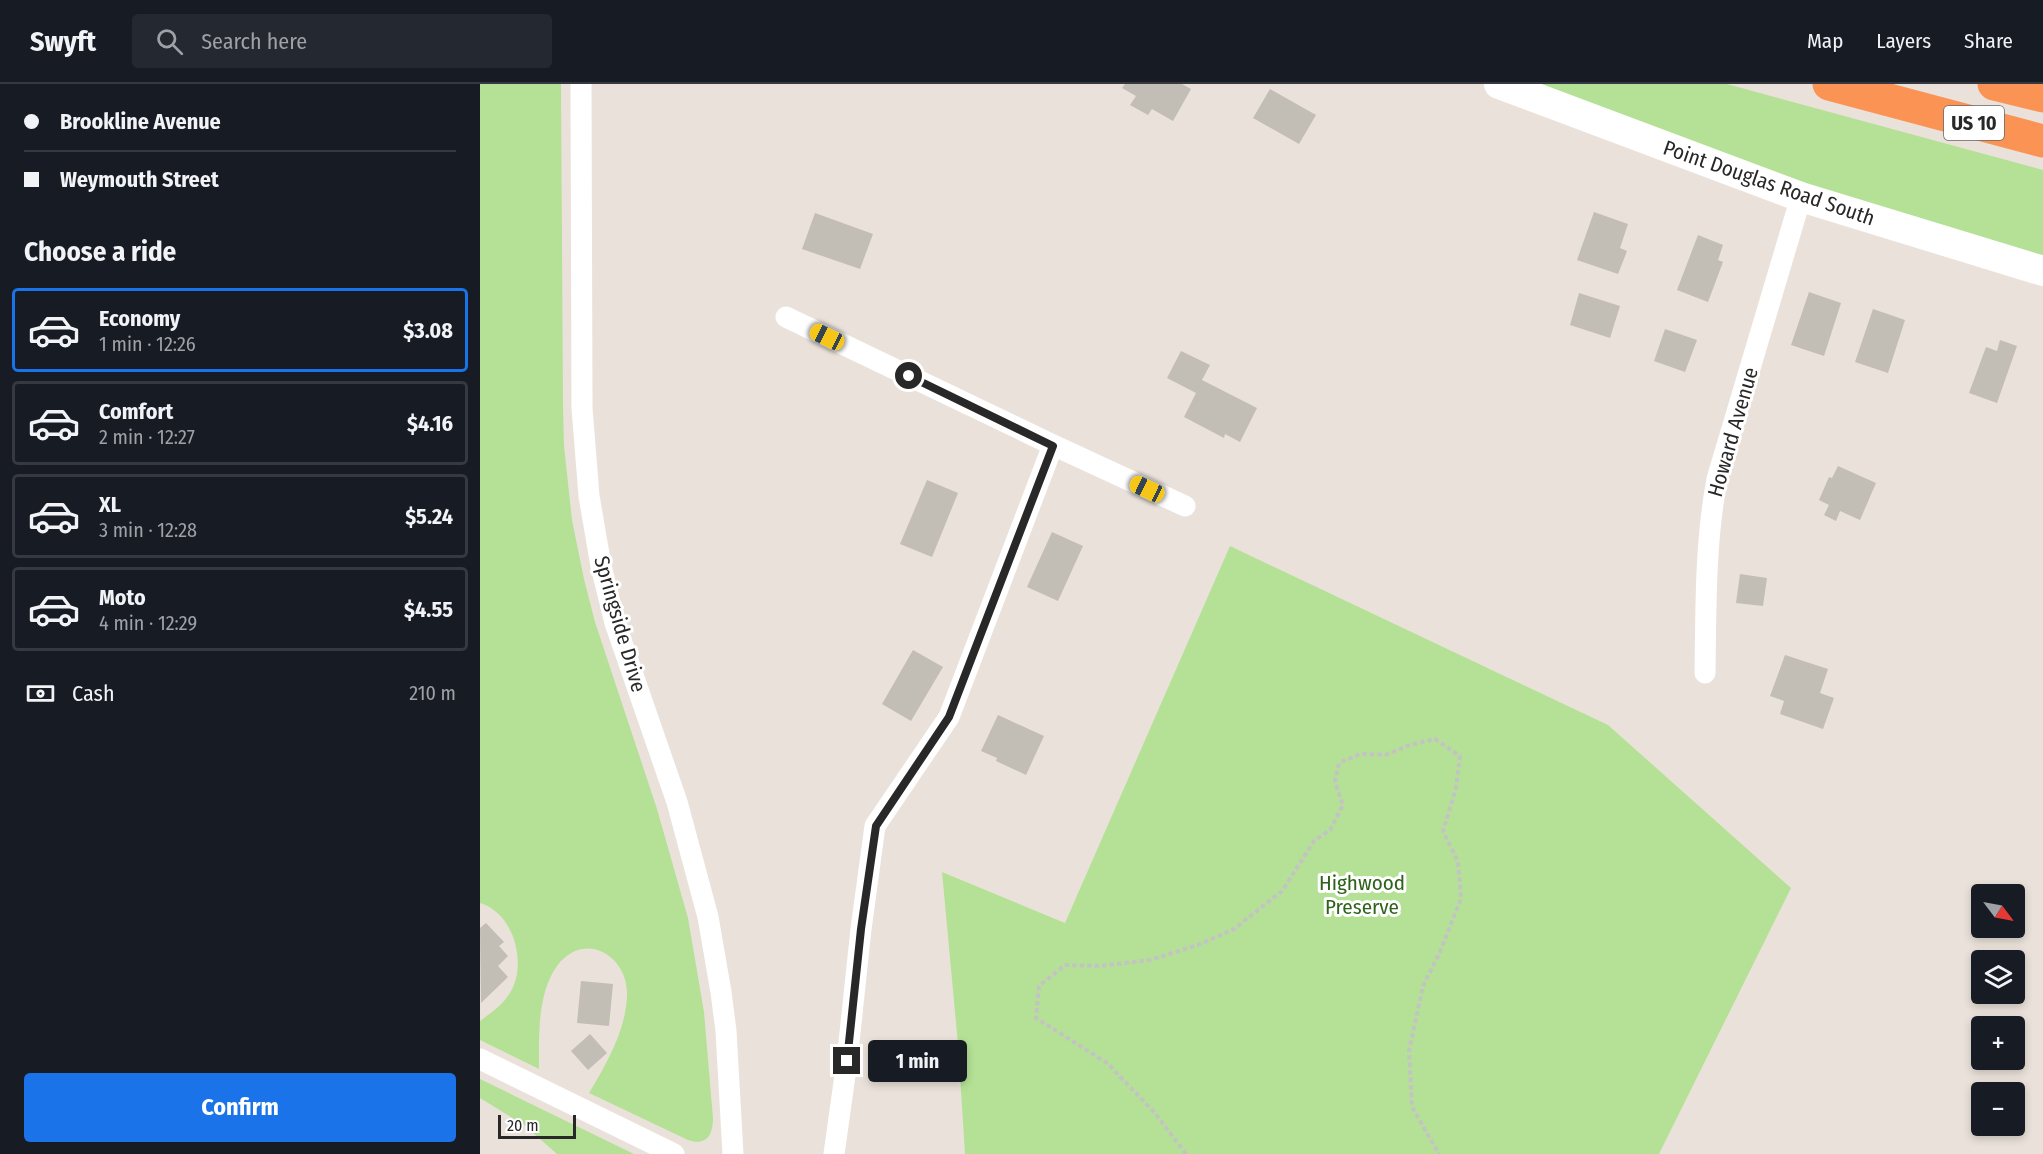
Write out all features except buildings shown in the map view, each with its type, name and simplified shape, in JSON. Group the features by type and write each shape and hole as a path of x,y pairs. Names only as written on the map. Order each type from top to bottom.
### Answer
{"highway":[{"name":"US 10","path":"1829,84 2043,141"},
{"name":"US 10","path":"1994,84 2043,96"}],"street":[{"name":"Springside Drive","path":"581,84 582,417 589,496 601,566 612,612 677,801 708,917 722,992 726,1031 732,1154"},
{"name":"Point Douglas Road South","path":"1499,84 1801,197 2043,271"},
{"name":"Howard Avenue","path":"1705,674 1706,580 1710,516 1717,479 1801,197"},
{"path":"786,318 1053,446 1185,506"},
{"path":"834,1154 876,826 949,717 1053,446"},
{"path":"480,1059 674,1154"}],"path":[{"path":"1185,1154 1154,1112 1107,1063 1035,1017 1039,986 1065,965 1100,966 1150,960 1198,945 1234,929 1282,891 1314,841 1330,830 1343,805 1335,782 1340,763 1360,754 1385,755 1410,745 1435,739 1460,756 1456,788 1443,831 1458,862 1461,899 1439,954 1423,986 1409,1051 1412,1107 1439,1154"}],"green space":[{"path":"480,84 561,84 564,446 572,520 595,622 657,809 688,918 704,1012 713,1118 710,1134 699,1142 688,1140 589,1093 614,1046 626,1008 625,981 620,968 612,958 602,952 591,949 579,950 568,955 550,977 540,1016 539,1069 480,1040 480,1021 508,996 516,980 518,967 514,940 509,928 492,909 480,903"},
{"path":"1537,84 1727,84 2043,170 2043,257 1806,184"},
{"name":"Highwood Preserve","path":"1230,546 1608,725 1791,888 1659,1154 965,1154 958,1044 942,872 1065,923"},
{"path":"480,1079 634,1154 557,1154 524,1125 480,1098"}],"route":[{"path":"847,1061 861,929 876,826 949,717 1053,446 909,376"}]}
